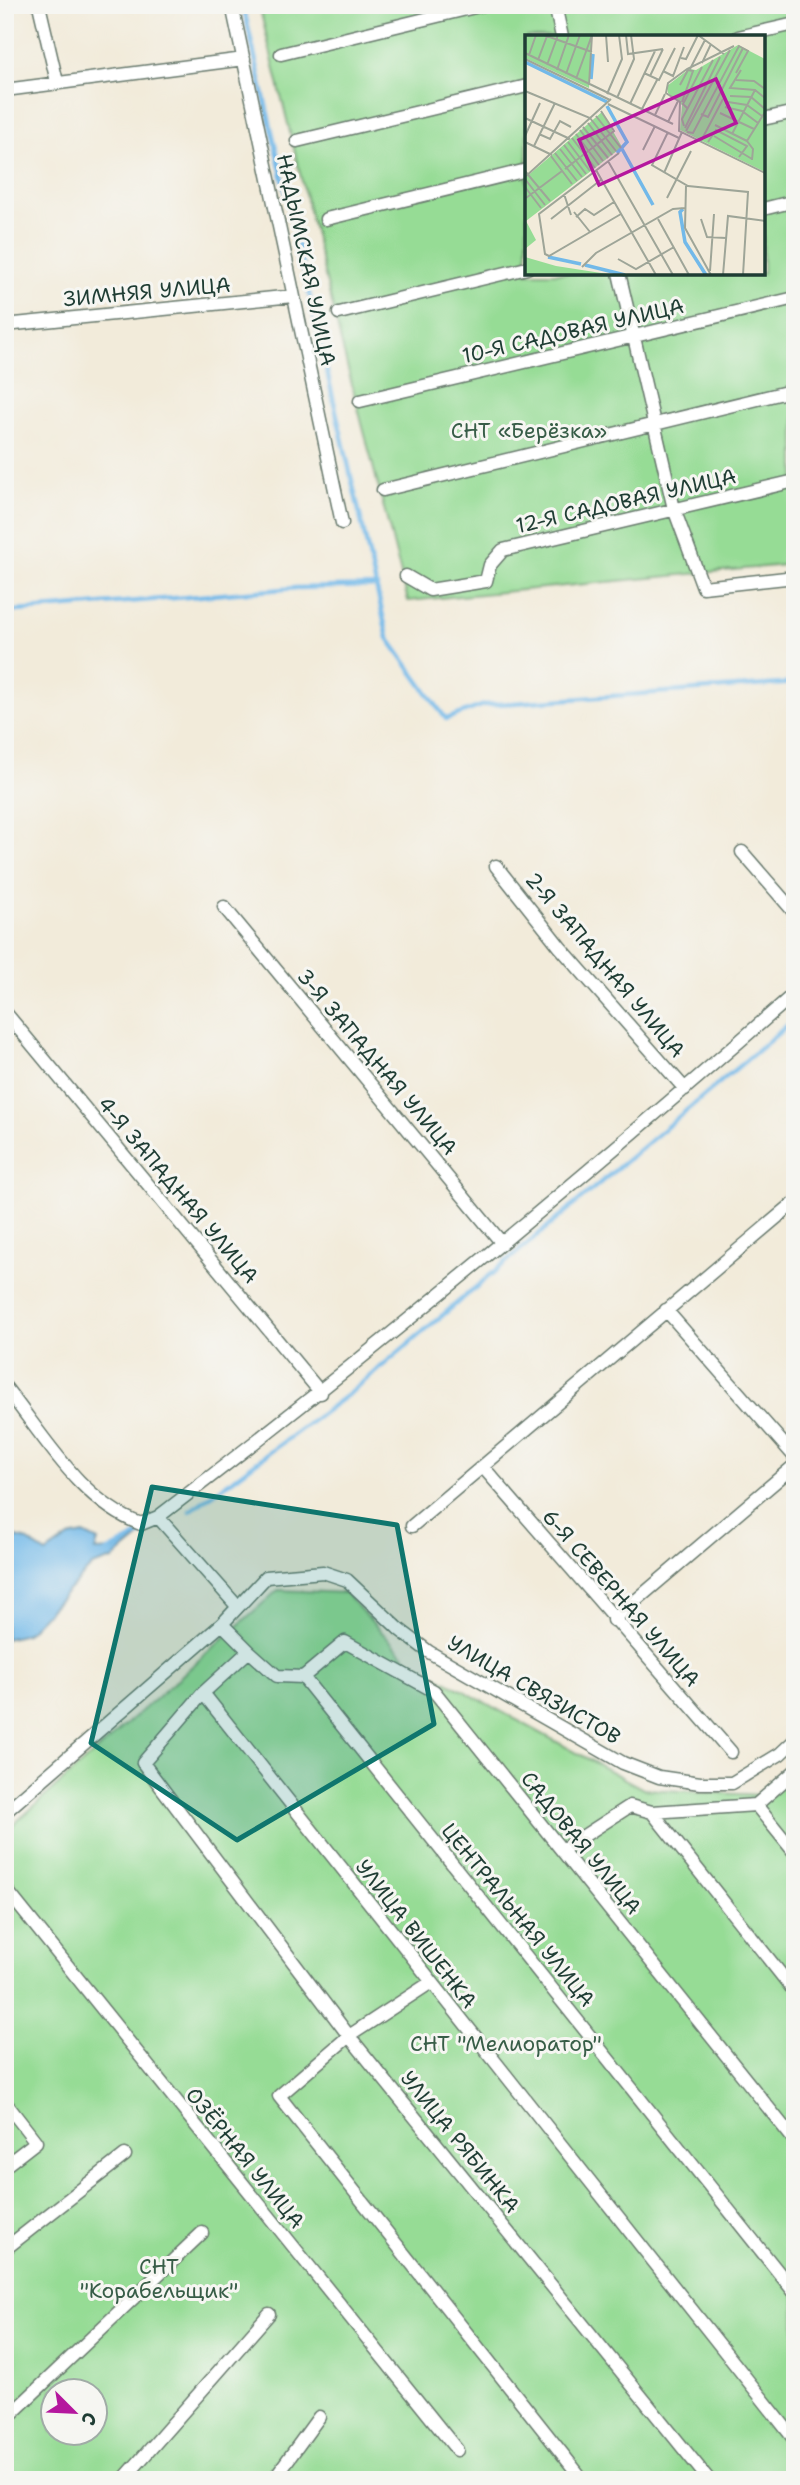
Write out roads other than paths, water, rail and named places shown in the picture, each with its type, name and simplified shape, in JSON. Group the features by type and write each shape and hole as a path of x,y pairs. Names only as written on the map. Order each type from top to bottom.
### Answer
{"street":[{"path":"39,5 57,82"},
{"name":"НАДЫМСКАЯ УЛИЦА","path":"232,5 342,523"},
{"path":"281,54 483,5"},
{"path":"555,5 562,35"},
{"path":"746,35 795,23"},
{"path":"5,90 244,59"},
{"path":"297,141 525,86"},
{"path":"765,118 795,112"},
{"path":"326,219 525,170"},
{"path":"765,208 795,201"},
{"path":"339,313 525,268"},
{"path":"619,275 674,509 703,587 795,577"},
{"name":"ЗИМНЯЯ УЛИЦА","path":"5,325 293,296"},
{"name":"10-Я САДОВАЯ УЛИЦА","path":"359,401 795,298"},
{"path":"383,490 795,390"},
{"name":"12-Я САДОВАЯ УЛИЦА","path":"406,576 430,590 486,581 490,565 503,551 795,481"},
{"path":"742,852 795,913"},
{"name":"2-Я ЗАПАДНАЯ УЛИЦА","path":"496,866 560,947 685,1089"},
{"name":"3-Я ЗАПАДНАЯ УЛИЦА","path":"224,907 501,1242"},
{"path":"5,1387 90,1492 117,1515 141,1524 158,1517 321,1393 685,1089 795,993"},
{"name":"4-Я ЗАПАДНАЯ УЛИЦА","path":"5,1012 321,1393"},
{"path":"412,1526 795,1202"},
{"path":"666,1310 795,1457"},
{"path":"613,1620 795,1465"},
{"name":"6-Я СЕВЕРНАЯ УЛИЦА","path":"483,1467 613,1620 731,1752"},
{"path":"5,1812 222,1624 237,1606 158,1517"},
{"name":"УЛИЦА СВЯЗИСТОВ","path":"237,1606 266,1577 323,1572 347,1580 400,1630 429,1652 623,1763 659,1777 700,1783 732,1783 780,1754 795,1740"},
{"path":"222,1624 277,1676 303,1677"},
{"name":"САДОВАЯ УЛИЦА","path":"303,1677 345,1642 434,1691 795,2141"},
{"path":"203,1693 249,1651"},
{"name":"ЦЕНТРАЛЬНАЯ УЛИЦА","path":"303,1677 795,2293"},
{"name":"УЛИЦА ВИШЕНКА","path":"203,1693 430,1983 795,2440"},
{"name":"УЛИЦА РЯБИНКА","path":"203,1693 143,1763 349,2036 709,2480"},
{"path":"562,1850 630,1806 652,1812 756,1805 795,1771"},
{"path":"756,1805 795,1853"},
{"path":"652,1812 795,1992"},
{"name":"ОЗЁРНАЯ УЛИЦА","path":"5,1888 457,2450"},
{"path":"430,1983 349,2036 279,2096 583,2480"},
{"path":"5,2102 36,2142 5,2166"},
{"path":"5,2249 125,2155"},
{"path":"5,2420 202,2233"},
{"path":"123,2480 270,2314"},
{"path":"272,2480 320,2417"}],"water":[{"path":"147,1531 113,1559 92,1566 26,1634 5,1639 5,1534 24,1539 46,1553 69,1537 84,1534 98,1541 95,1551 114,1550"}],"waterway":[{"path":"243,5 388,638 446,719 484,705 795,683"},
{"path":"5,612 296,588 377,586"},
{"path":"190,1511 350,1393 795,1019"},
{"path":"105,1553 147,1531"}],"park label":[{"name":"СНТ «Берёзка»","path":"529,431"},
{"name":"СНТ \"Мелиоратор\"","path":"506,2044"},
{"name":"СНТ \"Корабельщик\"","path":"159,2279"}]}
